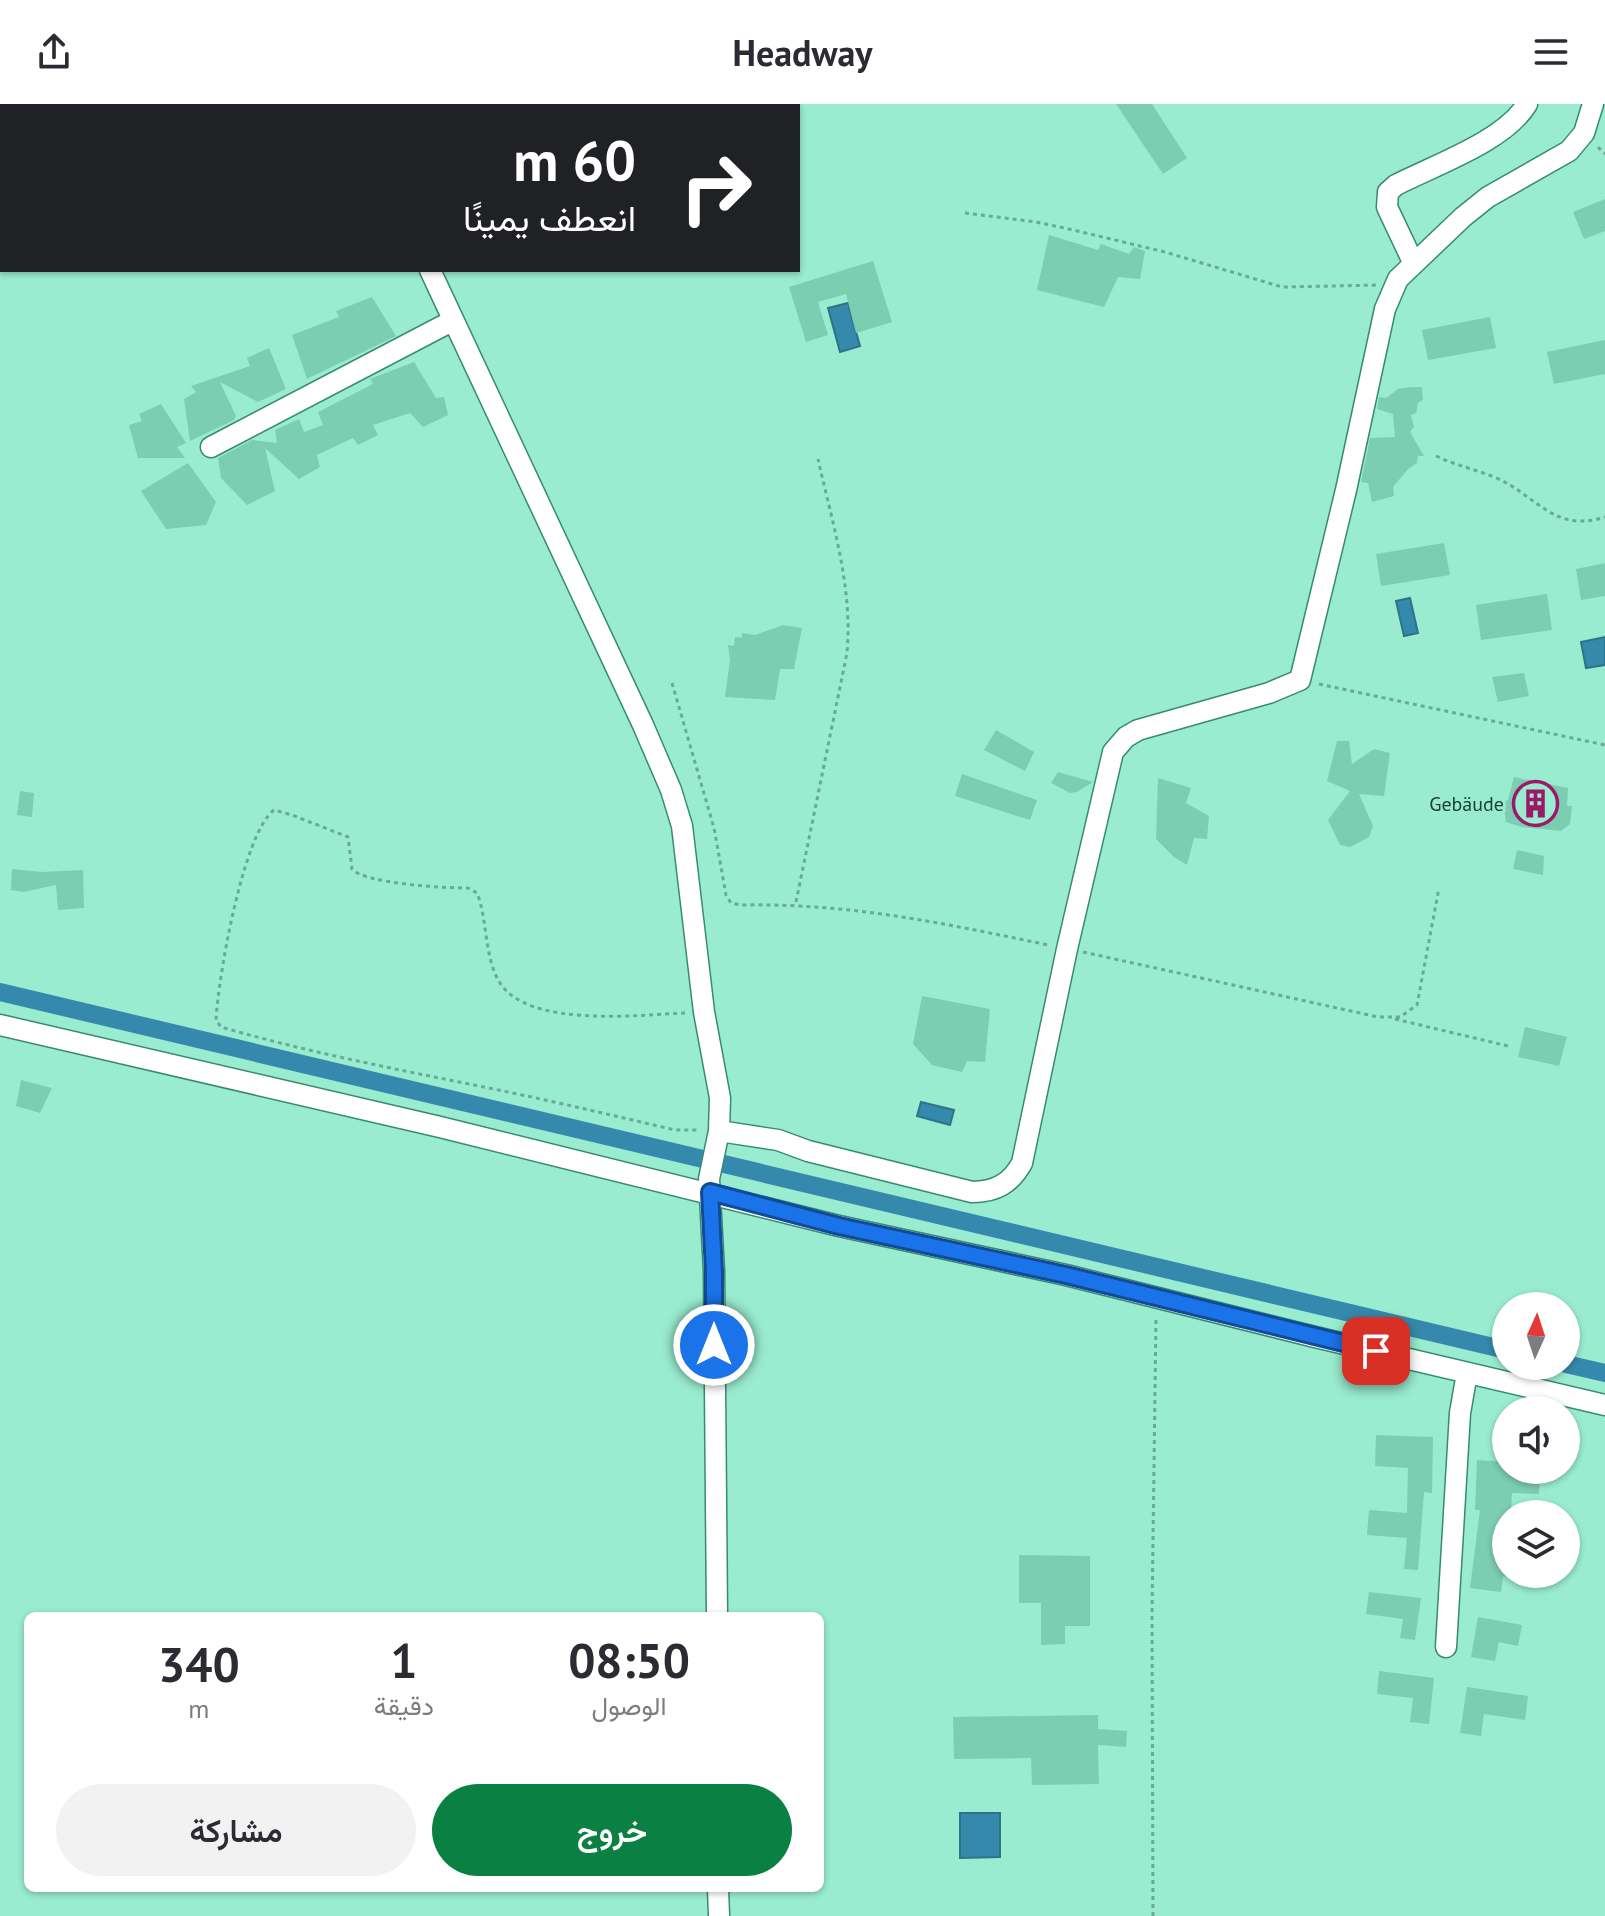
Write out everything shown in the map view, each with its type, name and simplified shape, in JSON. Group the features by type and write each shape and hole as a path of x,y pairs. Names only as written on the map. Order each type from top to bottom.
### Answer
{"street":[{"path":"1413,262 1387,207 1388,192 1396,185 1500,133 1516,121 1527,104"},
{"path":"718,1136 778,1140 832,1157 972,1192 985,1192 1015,1177 1022,1163 1108,770 1118,744 1138,730 1269,693 1300,680 1383,318 1394,286 1413,262 1488,197 1569,151 1584,133 1593,104"},
{"path":"431,272 542,505 671,790 682,826 704,1012 720,1098 710,1186 714,1271 717,1612"},
{"path":"211,447 452,321"},
{"path":"0,1025 710,1186 839,1226 1066,1275 1605,1405"},
{"path":"1446,1647 1460,1413 1467,1373"},
{"path":"718,1892 719,1916"}],"path":[{"path":"965,213 1069,229 1165,252 1282,287 1394,286"},
{"path":"1436,456 1454,465 1493,476 1563,520 1578,522 1605,517"},
{"path":"795,904 849,631 848,597 818,459"},
{"path":"1300,680 1605,745"},
{"path":"672,683 702,779 728,899 741,905 795,904 936,922 1391,1018 1508,1046"},
{"path":"704,1012 594,1016 547,1009 520,1001 499,982 477,893 468,888 406,884 359,875 352,869 348,837 274,810 266,816 256,837 233,910 216,1020 221,1027 276,1043 675,1130 718,1136"},
{"path":"1391,1018 1407,1015 1417,1005 1439,888"},
{"path":"1153,1916 1152,1615 1156,1297"}],"water":[{"path":"848,303 860,346 840,352 828,308"},
{"path":"1410,598 1418,633 1404,636 1396,601"},
{"path":"1605,637 1605,665 1586,668 1581,642"},
{"path":"921,1102 954,1110 950,1125 917,1116"},
{"path":"960,1813 1000,1813 1000,1857 960,1858"}],"building":[{"path":"1116,104 1152,104 1187,158 1163,174"},
{"path":"1605,199 1605,231 1584,239 1573,212"},
{"path":"1049,235 1098,250 1101,244 1129,254 1134,247 1145,251 1140,279 1118,277 1104,307 1037,290"},
{"path":"873,261 892,322 856,333 846,294 818,302 828,335 806,342 789,287"},
{"path":"372,297 396,336 307,379 292,335 339,317 336,311"},
{"path":"1490,317 1496,348 1428,360 1422,330"},
{"path":"1605,340 1605,374 1554,384 1547,352"},
{"path":"269,348 286,389 258,402 220,382 236,416 234,420 190,441 184,399 196,392 191,386 250,366 247,358"},
{"path":"414,362 436,398 444,397 448,415 423,427 410,413 373,425 378,435 358,445 353,438 317,455 320,467 299,479 265,448 275,491 247,505 221,478 218,458 252,440 277,443 275,430 299,419 304,432 323,425 318,412 373,384 370,379"},
{"path":"1422,387 1423,400 1418,403 1416,413 1411,415 1414,427 1410,432 1424,456 1418,456 1417,463 1393,487 1394,496 1372,502 1368,483 1361,482 1370,438 1395,437 1393,414 1377,409 1379,397 1386,398 1398,389"},
{"path":"161,404 186,443 177,447 185,458 138,458 129,425 142,421 139,414"},
{"path":"188,463 216,502 206,525 166,529 141,491"},
{"path":"1444,543 1450,575 1381,586 1376,554"},
{"path":"1605,563 1605,596 1581,600 1576,569"},
{"path":"1547,594 1552,630 1481,640 1476,605"},
{"path":"783,625 802,628 794,669 780,669 775,700 725,697 730,660 728,645 734,646 735,637 742,638 742,633 755,635"},
{"path":"1524,673 1529,696 1498,702 1492,677"},
{"path":"996,730 1034,752 1025,771 984,750"},
{"path":"1337,741 1349,741 1352,764 1374,749 1390,753 1384,796 1359,794 1373,826 1369,837 1350,847 1340,845 1328,820 1350,791 1327,781"},
{"path":"1058,772 1093,782 1070,793 1051,783"},
{"path":"962,774 1037,800 1030,820 955,796"},
{"name":"Gebäude","path":"1514,777 1568,788 1567,806 1572,806 1570,824 1561,831 1506,822 1503,802 1508,800"},
{"path":"1158,778 1191,788 1186,803 1209,816 1207,839 1194,838 1187,865 1156,839"},
{"path":"20,791 34,793 32,817 17,815"},
{"path":"1517,850 1544,856 1543,875 1513,869"},
{"path":"12,869 42,872 83,870 84,908 58,910 56,885 23,892 11,890"},
{"path":"922,996 990,1009 985,1062 967,1061 962,1072 932,1065 913,1044"},
{"path":"1525,1027 1567,1037 1559,1066 1518,1057"},
{"path":"21,1080 52,1088 40,1113 16,1106"},
{"path":"1376,1435 1433,1437 1432,1493 1424,1492 1418,1570 1404,1569 1407,1538 1367,1535 1369,1510 1407,1513 1408,1468 1375,1466"},
{"path":"1477,1460 1492,1461 1492,1484 1539,1484 1539,1494 1512,1493 1512,1500 1492,1500 1492,1588 1502,1588 1501,1592 1470,1588 1480,1510 1475,1510"},
{"path":"1019,1555 1090,1556 1090,1626 1065,1626 1065,1644 1041,1645 1041,1603 1019,1603"},
{"path":"1369,1592 1421,1598 1415,1640 1400,1638 1403,1619 1366,1614"},
{"path":"1478,1617 1522,1625 1518,1646 1499,1642 1495,1661 1471,1657"},
{"path":"1379,1671 1434,1678 1429,1724 1410,1722 1413,1698 1377,1694"},
{"path":"1467,1687 1528,1696 1525,1720 1484,1714 1481,1736 1460,1733"},
{"path":"1098,1715 1098,1729 1127,1731 1126,1747 1098,1745 1099,1784 1032,1785 1031,1758 954,1759 953,1717"}],"waterway":[{"path":"0,992 1492,1347"},
{"path":"1580,1367 1605,1373"}],"place":[{"name":"Gebäude","path":"1535,804"}],"route":[{"path":"714,1345 710,1192 839,1226 1066,1275 1376,1351"}]}
